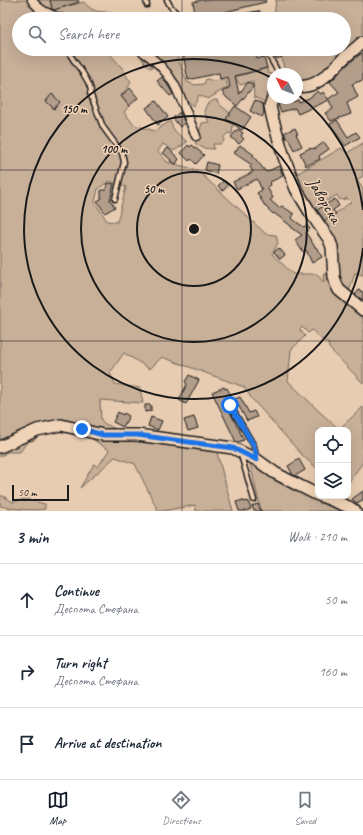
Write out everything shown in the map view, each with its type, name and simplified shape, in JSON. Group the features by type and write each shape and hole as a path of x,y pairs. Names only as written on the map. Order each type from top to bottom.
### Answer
{"street":[{"path":"33,2 46,12"},
{"path":"351,50 363,42"},
{"path":"149,56 173,83 196,136"},
{"path":"303,87 320,80 334,69 346,56"},
{"name":"Јаворска","path":"271,104 273,120 284,157 296,189 329,239 332,247 334,277 336,284 339,290 363,310"},
{"path":"0,447 37,430 61,425 103,435 137,435 233,448 257,460 281,476 315,493"},
{"path":"329,499 349,506 355,511"}],"lane":[{"path":"167,0 171,9 175,12"},
{"path":"33,2 39,12"},
{"path":"71,56 87,79 91,90 90,93 103,126 122,153 124,162 115,199"},
{"path":"269,56 276,68"},
{"path":"230,405 254,446 257,460"},
{"path":"240,452 254,500"}],"shaded area":[{"path":"0,0 50,0 53,10 84,2 90,8 102,12 12,12 12,56 112,56 131,81 121,96 129,106 124,112 134,125 155,131 170,121 174,130 187,142 174,151 163,144 158,151 167,162 197,170 266,234 276,235 278,243 272,254 293,274 317,274 324,283 323,274 331,275 363,315 363,383 329,348 328,343 321,339 312,330 308,333 302,327 300,330 305,336 291,350 288,381 337,427 315,427 315,466 303,456 252,399 244,387 162,357 150,369 124,353 110,373 115,384 140,388 143,403 100,400 101,420 105,424 127,433 216,449 233,511 196,511 195,505 158,511 135,464 115,457 80,488 94,464 98,467 109,450 80,431 64,429 53,431 36,435 35,440 27,442 20,452 7,452 0,457","holes":["109,181 126,187 117,222 107,221 95,202 98,189"]},
{"path":"276,0 363,0 363,39 351,49 351,12 275,12"},
{"path":"177,56 187,82 195,85 204,84 206,79 214,81 226,79 228,87 208,99 199,95 194,106 180,95 156,66 150,68 141,57"},
{"path":"281,56 343,56 315,79 303,83 303,68 284,68"},
{"path":"267,68 267,103 254,97 253,81 240,85 235,77"},
{"path":"217,100 220,105 230,113 227,120 233,125 232,134 228,133 224,137 224,141 220,144 213,144 214,149 208,149 195,143 201,135 199,133 202,123 209,122 204,111 207,104"},
{"path":"363,143 363,176 357,180 363,189 363,275 355,273 348,295 341,287 322,223 351,202 347,198 343,200 339,199 337,195 312,210 293,176 341,148 347,153"},
{"path":"363,407 363,462 351,479 351,427 341,427"},
{"path":"249,459 315,494 315,499 324,499 347,511 261,511"},
{"path":"0,496 3,496 13,502 25,499 45,504 45,509 34,510 0,506"}],"building":[{"path":"50,0 78,0 79,2 54,10 52,9"},
{"path":"202,0 265,0 266,2 225,12 195,12 193,2"},
{"path":"363,53 363,80 352,84 358,97 347,103 351,114 331,121 325,113 333,109 329,100 298,114 295,108 281,112 278,105 280,104 303,104 303,100 318,91 321,94 323,92 328,99 339,92 330,82"},
{"path":"183,56 256,56 257,59 264,57 267,68 235,76 239,94 248,82 253,85 253,87 237,106 222,92 230,87 228,77 220,79 219,73 188,80"},
{"path":"275,56 282,56 282,57 276,59"},
{"path":"162,77 173,94 170,96 157,81"},
{"path":"130,88 138,98 129,106 121,96"},
{"path":"52,94 60,102 54,109 46,101"},
{"path":"255,100 263,104 264,113 262,117 250,111"},
{"path":"156,101 168,117 158,125 146,108"},
{"path":"235,106 251,117 242,130 226,119"},
{"path":"180,112 185,123 180,127 173,118"},
{"path":"337,120 348,137 356,132 360,137 345,146 330,124"},
{"path":"295,128 298,134 296,134 302,146 294,150 284,133"},
{"path":"238,129 243,133 241,136 244,139 239,144 231,137"},
{"path":"324,142 329,149 319,156 320,159 306,166 300,153 310,148 315,149"},
{"path":"188,145 190,147 192,145 204,155 196,164 191,159 189,161 181,153"},
{"path":"240,145 254,155 253,156 266,172 279,166 283,176 270,182 271,185 267,187 273,198 270,200 279,208 282,206 294,214 292,218 295,221 304,227 307,225 310,229 306,233 322,257 312,263 306,250 303,252 295,240 302,235 274,213 273,214 265,206 257,193 262,190 257,179 237,189 233,182 253,172 250,167 252,165 234,153"},
{"path":"168,148 179,159 176,164 170,161 171,160 163,153"},
{"path":"207,162 218,165 216,174 205,170"},
{"path":"223,181 228,185 223,191 218,186"},
{"path":"108,183 114,184 110,200 115,207 105,213 97,201 101,199 101,190 106,190"},
{"path":"335,199 339,206 333,210 336,214 325,221 317,210"},
{"path":"279,248 285,255 280,259 274,252"},
{"path":"359,290 363,292 363,300 355,295"},
{"path":"189,375 199,380 186,404 179,400 187,384 185,382"},
{"path":"224,387 225,389 227,388 231,396 225,400 227,406 244,440 238,442 236,442 212,392"},
{"path":"240,397 249,413 254,411 257,417 247,421 235,399"},
{"path":"145,405 151,405 151,411 145,412"},
{"path":"118,412 129,416 123,427 113,422"},
{"path":"151,417 162,421 158,430 148,426"},
{"path":"194,417 198,428 188,431 184,420"},
{"path":"299,459 305,470 295,476 288,466"},
{"path":"363,491 363,500 356,503 352,499"},
{"path":"243,500 244,502 248,501 251,509 239,511 236,502"},
{"path":"258,504 261,511 254,511 252,506"}],"route":[{"path":"82,429 103,435 137,435 233,448 257,460 254,446 230,405"}]}
